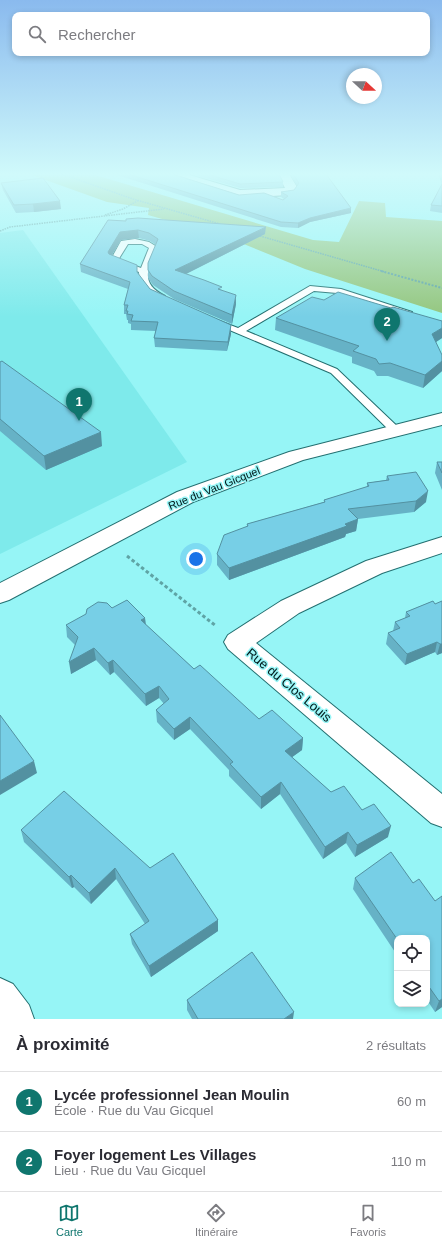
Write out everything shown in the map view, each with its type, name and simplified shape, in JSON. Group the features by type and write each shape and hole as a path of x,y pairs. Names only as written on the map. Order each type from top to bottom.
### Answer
{"street":[{"name":"Rue du Vau Gicquel","path":"0,594 185,497 296,456 442,419"},
{"name":"Rue du Clos Louis","path":"442,545 374,567 290,607 237,642 442,813"},
{"path":"0,997 15,1019"}],"lane":[{"path":"143,271 114,261 124,243 148,243 153,247 143,271 143,280 154,294 170,302"},
{"path":"239,331 313,288 338,291 420,316"},
{"path":"211,320 334,371 394,430"}],"path":[{"path":"0,231 10,227 52,222"},
{"path":"211,222 220,224"},
{"path":"258,235 442,288"},
{"path":"105,539 237,642"}],"shaded area":[{"path":"23,230 187,462 0,554 0,233"}],"green space":[{"path":"171,222 251,222 313,240 339,242 349,222 442,222 442,313 305,269 229,238"}],"building":[{"path":"107,222 189,222 266,227 175,270 222,287 218,289 236,295 232,315 174,291 152,276 148,270 148,263 158,239 149,233 138,230 120,232 108,252 109,254 137,265 137,272 150,289 231,325 228,342 154,338 158,322 131,321 133,315 127,314 128,311 126,311 128,305 124,305 130,282 80,264"},
{"path":"280,222 301,222 298,223"},
{"path":"338,292 442,321 442,328 432,334 442,355 442,361 425,375 390,363 379,364 376,359 353,351 359,346 276,318 312,297 324,300"},
{"path":"2,361 101,432 44,456 0,419 0,362"},
{"path":"437,462 442,462 442,473"},
{"path":"416,472 428,491 416,501 348,509 358,519 345,524 347,526 229,568 217,554 224,535 248,526 247,524 325,502 324,500 369,486 367,483 389,480 387,476"},
{"path":"127,600 145,618 141,620 194,669 200,665 259,719 272,710 303,738 285,751 331,792 344,786 362,810 374,804 391,826 357,845 348,832 325,847 281,782 261,797 230,764 233,762 190,717 174,729 156,710 169,699 159,686 145,694 113,660 108,663 94,648 69,662 78,637 66,625 86,614 87,609 98,602 107,603 112,608"},
{"path":"433,601 435,604 442,601 442,644 437,642 407,654 388,633 400,628 395,622 410,616 406,612"},
{"path":"0,715 34,761 0,781"},
{"path":"64,791 150,868 173,853 218,920 149,966 130,934 149,921 115,868 89,893 71,875 69,877 21,830"},
{"path":"391,852 413,883 419,879 435,901 442,896 442,999 439,1001 430,988 430,935 394,935 355,878"},
{"path":"252,952 294,1012 284,1019 198,1019 187,1000"}],"place":[{"name":"Foyer logement Les Villages","path":"387,341"},
{"name":"Lycée professionnel Jean Moulin","path":"79,421"}]}
